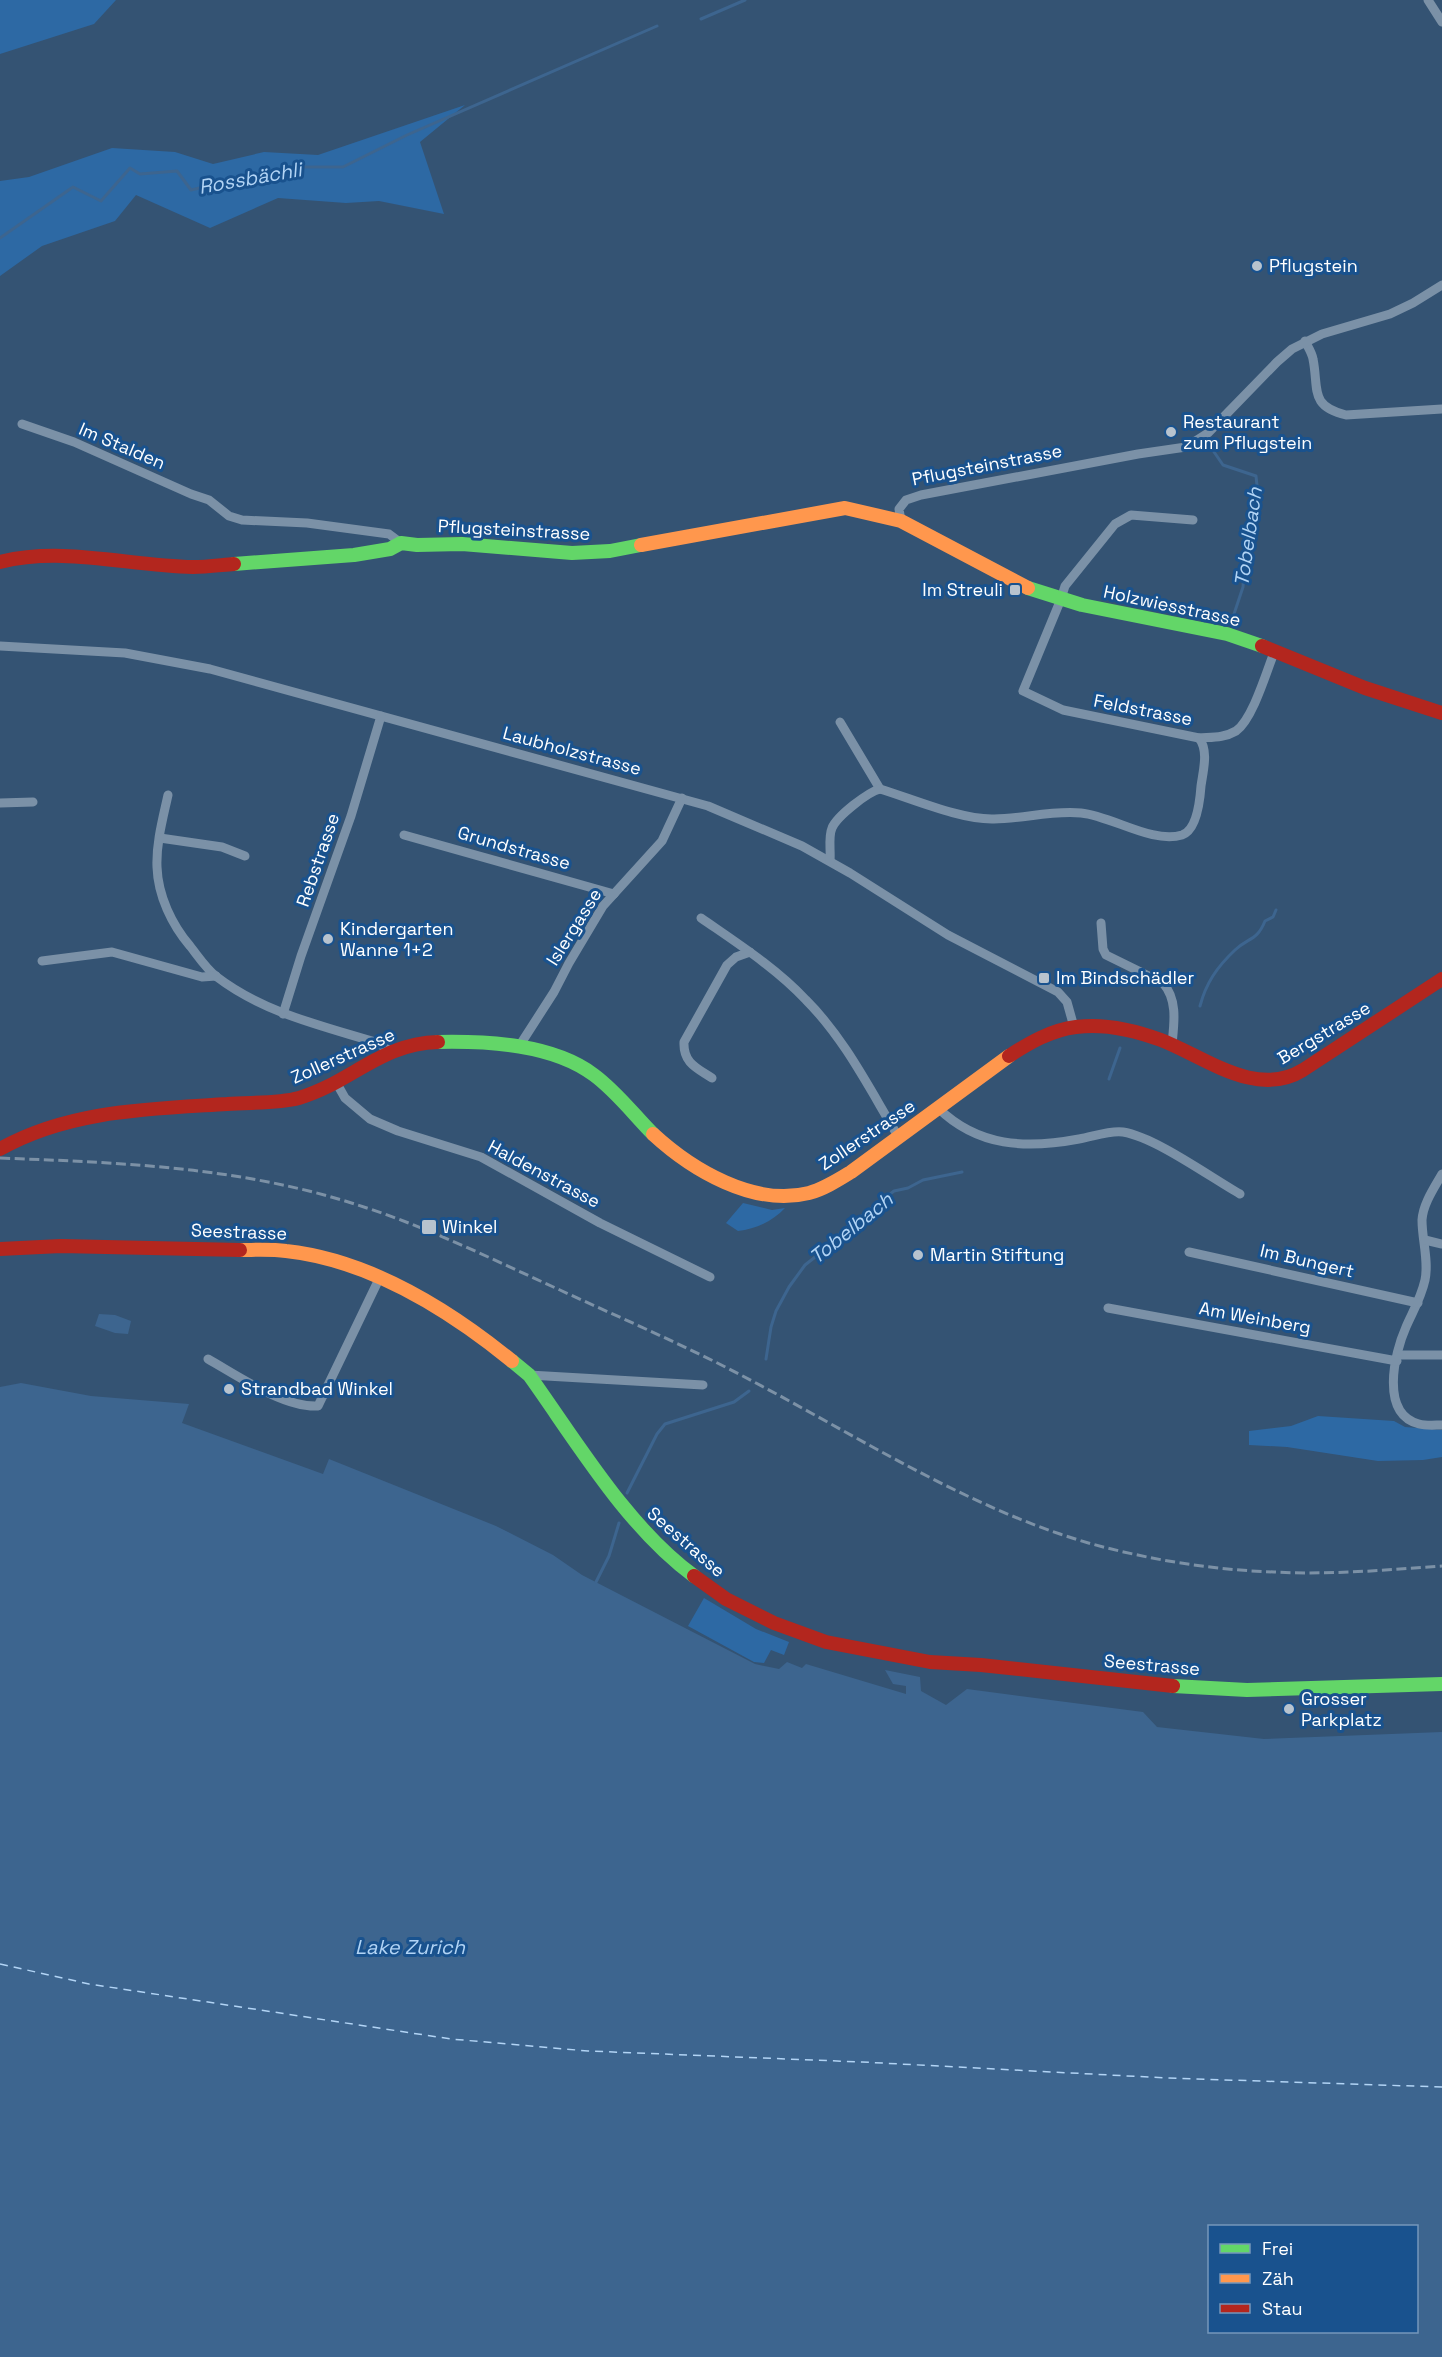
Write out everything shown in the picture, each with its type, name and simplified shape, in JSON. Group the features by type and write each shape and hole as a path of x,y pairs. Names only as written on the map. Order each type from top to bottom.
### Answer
{"street":[{"path":"1434,5 1442,22"},
{"name":"Pflugsteinstrasse","path":"209,500 229,516 242,520 306,523 389,534 401,543 417,545 462,544 572,553 610,551 840,508 902,521 899,509 906,500 921,495 1186,447 1208,434 1276,362 1305,341 1389,314 1413,303 1442,285"},
{"path":"1305,341 1313,360 1316,394 1321,403 1332,412 1346,415 1442,410"},
{"name":"Im Stalden","path":"22,424 74,442 209,500"},
{"path":"1061,599 1065,586 1116,524 1131,515 1193,520"},
{"name":"Holzwiesstrasse","path":"902,521 1024,587 1082,605 1227,634 1275,650 1365,688 1442,713"},
{"name":"Pflugsteinstrasse","path":"0,562 20,557 48,555 193,567 354,555 390,549 401,543"},
{"name":"Feldstrasse","path":"880,789 969,816 994,819 1043,813 1080,813 1113,820 1154,835 1178,836 1186,833 1192,826 1201,792 1204,747 1199,738 1063,710 1023,691 1061,599"},
{"name":"Laubholzstrasse","path":"0,646 125,652 164,659 279,686 682,798 769,830 830,861 948,935 1058,992 1068,1002 1074,1027"},
{"path":"1199,738 1221,737 1237,730 1247,717 1275,650"},
{"name":"Rebstrasse","path":"284,1014 301,956 351,816 381,716"},
{"path":"830,861 832,828 871,792 880,789 840,722"},
{"path":"168,795 157,868 166,910 181,935 216,976 256,1001 284,1014 378,1043 390,1051"},
{"name":"Islergasse","path":"518,1048 554,992 603,906 662,841 682,798"},
{"path":"0,803 33,802"},
{"name":"Grundstrasse","path":"404,835 614,894"},
{"path":"160,838 222,847 245,856"},
{"path":"701,918 750,952 806,999 836,1035 898,1136"},
{"path":"1101,922 1106,955 1163,983 1168,988 1175,1013 1177,1047"},
{"path":"42,961 112,952 202,977 216,976"},
{"path":"712,1078 691,1064 683,1052 684,1042 727,965 736,957 750,952"},
{"name":"Bergstrasse","path":"1177,1047 1247,1077 1281,1080 1295,1075 1442,979"},
{"name":"Zollerstrasse","path":"0,1149 14,1138 51,1125 113,1113 297,1098 336,1082 390,1051 413,1044 438,1042 518,1048 567,1060 591,1072 613,1089 655,1136 689,1163 730,1183 766,1196 800,1195 835,1182 992,1066 1038,1040 1074,1027 1127,1030 1142,1033 1177,1047"},
{"name":"Haldenstrasse","path":"336,1082 345,1098 370,1119 399,1131 482,1157 600,1222 710,1277"},
{"path":"938,1108 950,1119 1005,1144 1028,1145 1069,1141 1120,1131 1131,1134 1154,1143 1240,1194"},
{"path":"1442,1174 1428,1198 1422,1219 1425,1240 1425,1278 1418,1303 1405,1328 1397,1358 1393,1391 1396,1407 1406,1418 1419,1424 1442,1425"},
{"path":"1425,1240 1442,1244"},
{"name":"Seestrasse","path":"0,1249 61,1246 287,1251 337,1262 380,1277 470,1328 529,1375 644,1533 691,1574 726,1599 774,1623 826,1642 930,1662 981,1665 1174,1686 1247,1690 1442,1684"},
{"name":"Im Bungert","path":"1189,1252 1418,1303"},
{"path":"208,1359 268,1392 307,1407 318,1406 380,1277"},
{"name":"Am Weinberg","path":"1108,1308 1397,1358 1442,1355"},
{"path":"529,1375 703,1385"}],"shaded area":[{"path":"0,0 116,0 94,24 0,54"},
{"path":"465,105 420,142 444,214 379,201 346,203 278,198 210,228 136,195 115,221 42,246 0,276 0,181 29,177 112,148 175,152 213,164 264,152 318,155"},
{"path":"743,1203 772,1210 785,1208 764,1224 738,1231 726,1223"},
{"path":"1318,1416 1394,1421 1405,1427 1442,1430 1442,1457 1423,1460 1378,1461 1287,1447 1249,1445 1249,1431 1291,1426"},
{"path":"704,1598 756,1629 789,1642 784,1655 771,1650 764,1663 754,1662 688,1626"}],"water":[{"path":"99,1314 115,1315 131,1321 128,1334 115,1333 95,1326"},
{"name":"Lake Zurich","path":"21,1383 91,1396 189,1404 182,1423 323,1474 329,1459 496,1526 553,1555 582,1575 755,1664 779,1669 787,1662 802,1668 806,1664 906,1694 906,1686 893,1684 885,1670 920,1677 921,1691 946,1705 967,1689 1143,1712 1157,1727 1264,1739 1442,1732 1442,2357 0,2357 0,1387"}],"waterway":[{"path":"701,19 745,0"},
{"name":"Rossbächli","path":"0,238 73,187 101,201 130,168 140,174 177,171 191,190 290,167 343,167 407,135 657,26"},
{"name":"Tobelbach","path":"1212,449 1223,465 1256,476 1258,495 1244,567 1243,587 1234,614"},
{"name":"Tobelbach","path":"1200,1006 1205,990 1218,969 1235,950 1256,936 1265,921 1273,917 1276,910"},
{"name":"Tobelbach","path":"1109,1079 1120,1048"},
{"name":"Tobelbach","path":"766,1359 776,1311 789,1287 805,1265 833,1243 842,1231 894,1191 908,1188 923,1180 962,1172"},
{"name":"Tobelbach","path":"627,1493 657,1434 665,1424 734,1402 749,1391"},
{"name":"Tobelbach","path":"596,1582 609,1556 619,1523"}],"ferry route":[{"path":"0,1964 89,1984 451,2039 588,2051 1167,2078 1442,2087"}],"railway":[{"path":"0,1158 141,1165 233,1176 324,1195 370,1209 467,1247 658,1334 754,1382 961,1493 1048,1530 1092,1544 1182,1563 1251,1571 1337,1572 1442,1566"}],"traffic: fast":[{"path":"234,564 354,555 390,549 401,543 462,544 572,553 610,551 641,545"},
{"path":"1028,588 1082,605 1227,634 1262,646"},
{"path":"438,1042 478,1042 519,1046 578,1065 594,1075 618,1096 653,1134"},
{"path":"512,1361 529,1375 625,1509 670,1556 694,1576"},
{"path":"1173,1686 1247,1690 1442,1684"}],"traffic: slow":[{"path":"641,545 845,508 901,521 1028,588"},
{"path":"653,1134 705,1172 746,1190 767,1195 788,1196 809,1193 851,1172 1009,1056"},
{"path":"240,1250 280,1250 317,1256 378,1276 462,1323 512,1361"}],"traffic: jam":[{"path":"0,562 24,558 72,556 169,566 234,564"},
{"path":"1262,646 1365,688 1442,713"},
{"path":"1009,1056 1032,1042 1058,1031 1087,1026 1109,1027 1130,1030 1161,1040 1213,1065 1249,1078 1267,1080 1285,1078 1303,1070 1442,979"},
{"path":"0,1149 54,1126 110,1114 291,1100 317,1091 400,1049 438,1042"},
{"path":"0,1249 61,1246 240,1250"},
{"path":"694,1576 726,1599 774,1623 826,1642 930,1662 981,1665 1173,1686"}],"place":[{"name":"Pflugstein","path":"1257,266"},
{"name":"Restaurant zum Pflugstein","path":"1171,432"},
{"name":"Im Streuli","path":"1015,590"},
{"name":"Kindergarten Wanne 1+2","path":"328,939"},
{"name":"Im Bindschädler","path":"1044,978"},
{"name":"Winkel","path":"429,1227"},
{"name":"Martin Stiftung","path":"918,1255"},
{"name":"Strandbad Winkel","path":"229,1389"},
{"name":"Grosser Parkplatz","path":"1289,1709"}]}
